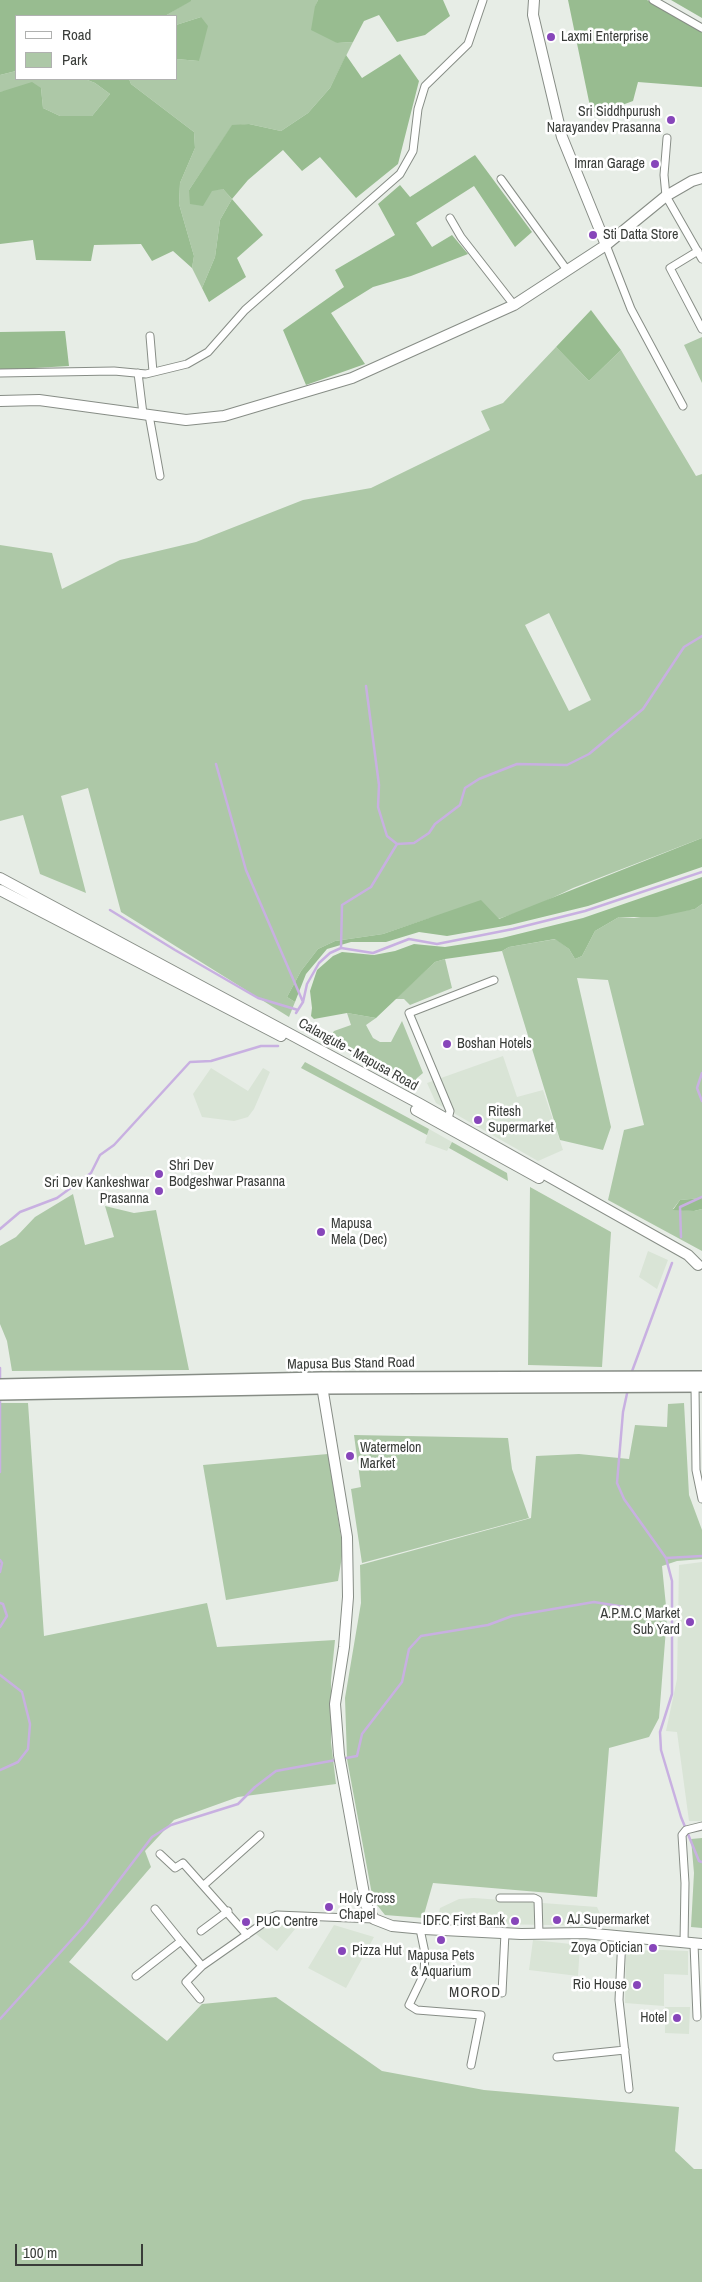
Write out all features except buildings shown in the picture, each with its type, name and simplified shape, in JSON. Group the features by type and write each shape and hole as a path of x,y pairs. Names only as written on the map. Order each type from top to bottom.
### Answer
{"main road":[{"name":"Mapusa Bus Stand Road","path":"0,1385 700,1383"},
{"name":"Mapusa Bus Stand Road","path":"0,1394 321,1384"}],"street":[{"path":"0,372 153,372 187,364 208,352 245,310 400,174 413,151 418,109 425,86 468,44 483,0"},
{"path":"534,0 533,15 562,137 632,309 683,406"},
{"path":"653,0 702,28"},
{"path":"667,138 664,176 666,196 702,258"},
{"path":"0,401 39,400 186,420 224,416 352,378 514,305 606,245 666,196 692,180 702,178"},
{"path":"501,179 567,270"},
{"path":"450,218 461,237 514,305"},
{"path":"698,251 670,268 702,329"},
{"path":"150,336 153,372"},
{"path":"138,373 160,476"},
{"name":"Calangute - Mapusa Road","path":"0,878 447,1123 684,1260 700,1266"},
{"name":"Calangute - Mapusa Road","path":"0,890 447,1123"},
{"path":"447,1123 450,1110 409,1013 494,980"},
{"path":"700,1383 696,1470 702,1499"},
{"path":"321,1384 340,1483 347,1537 348,1597 342,1665 335,1704 340,1759 366,1905 374,1919"},
{"path":"697,2017 693,1944 685,1884 682,1836 686,1830 702,1826"},
{"path":"204,1885 260,1835"},
{"path":"160,1854 175,1868 183,1863 228,1911 247,1935"},
{"path":"500,1898 534,1898 538,1900 539,1934"},
{"path":"155,1909 202,1966"},
{"path":"201,1931 228,1911"},
{"path":"200,1999 186,1982 202,1966 277,1915 374,1919 392,1926 420,1929 539,1934 584,1933 693,1944"},
{"path":"420,1929 425,1953 424,1974 409,2005 416,2010 481,2015 471,2065"},
{"path":"502,1993 505,1933"},
{"path":"622,1936 619,2000 629,2089"},
{"path":"136,1976 181,1941"},
{"path":"557,2057 625,2050"}],"shaded area":[{"path":"503,1056 517,1097 543,1090 563,1150 538,1161 436,1103 427,1083"},
{"path":"211,1068 248,1091 263,1068 270,1072 254,1109 248,1117 234,1121 202,1117 193,1094"},
{"path":"429,1129 452,1142 447,1151 425,1143"},
{"path":"648,1251 668,1260 657,1289 639,1277"},
{"name":"A.P.M.C Market Sub Yard","path":"702,1562 702,1821 689,1821 677,1732 666,1731 677,1679 679,1565"},
{"path":"474,1898 597,1907 606,1926 437,1923 440,1908 459,1899"},
{"path":"273,1922 300,1923 277,1951 256,1934"},
{"path":"334,1925 374,1937 346,1988 308,1968"},
{"path":"533,1940 580,1945 578,1976 529,1970"},
{"path":"626,1951 688,1951 688,1975 664,1974 664,2006 625,2003"},
{"path":"665,2007 690,2007 689,2034 665,2033"}],"green space":[{"path":"0,0 191,0 167,15 15,15 15,71 0,75"},
{"path":"191,0 318,0 315,7 337,43 353,42 330,88 308,113 281,131 249,124 232,126 189,190 223,189 232,199 220,220 215,257 202,288 192,268 194,256 179,204 180,183 195,148 194,132 131,84 129,80 178,80 178,59 199,61 201,17 178,24 178,15 167,15"},
{"path":"318,0 443,0 450,16 425,35 397,42 379,15 364,21 353,42 337,43 311,30 315,6"},
{"path":"568,0 647,0 702,31 702,87 638,82 633,101 592,116"},
{"path":"671,0 702,0 702,18"},
{"path":"201,17 208,26 199,61 178,59 178,24"},
{"path":"400,54 419,81 398,164 356,198 320,157 302,171 283,150 248,180 232,199 223,189 212,191 203,206 190,204 189,190 232,125 249,124 281,131 308,113 330,88 346,55 362,78"},
{"path":"15,71 15,80 88,80 110,94 92,116 60,116 43,108 41,88 0,92 0,75"},
{"path":"88,80 129,80 131,84 194,132 195,148 180,183 179,204 194,256 192,268 173,251 152,261 141,244 94,245 91,261 36,260 33,240 0,244 0,92 32,82 41,88 43,108 60,116 92,116 110,94"},
{"path":"475,155 532,232 515,247 474,186 416,223 432,247 452,235 468,254 411,276 373,287 331,313 365,364 306,385 283,330 344,287 335,270 395,235 378,204 400,185 410,197"},
{"path":"232,199 263,235 237,258 246,277 209,302 202,288 215,257 220,220"},
{"path":"591,310 621,350 589,381 556,347"},
{"path":"65,331 69,366 0,370 0,332"},
{"path":"702,337 702,383 684,345"},
{"path":"556,347 589,381 621,350 696,476 702,474 702,838 573,888 531,908 498,919 430,918 383,934 335,941 318,949 301,971 287,997 295,1002 289,1017 121,912 88,788 61,796 86,893 40,874 23,815 0,821 0,545 52,553 62,589 120,560 196,542 303,500 371,488 490,430 481,411 503,403","holes":["549,613 591,700 569,711 525,625"]},
{"path":"702,838 702,867 588,906 510,925 447,936 419,932 386,942 351,942 327,949 306,974 295,1002 287,997 301,971 318,949 335,941 383,934 481,900 499,919"},
{"path":"702,877 702,904 695,909 657,917 619,917 595,931 582,956 575,959 569,949 555,939 509,947 502,951 445,959 435,962 376,1018 347,1013 314,1019 311,1016 310,991 317,970 333,956 342,952 374,955 395,951 414,944 445,947 502,938 583,918"},
{"path":"702,904 702,1198 680,1200 673,1209 694,1211 702,1209 702,1251 608,1200 624,1130 644,1125 608,980 577,978 611,1127 603,1150 560,1140 502,951 509,947 556,939 569,949 575,959 582,956 595,931 619,917 634,918 695,909"},
{"path":"445,959 452,988 410,1005 404,999 395,999 435,962"},
{"path":"347,1013 376,1018 366,1025 373,1038 380,1042 391,1042 402,1021 423,1073 417,1078 413,1090 313,1033 316,1029 330,1037 334,1031 351,1025"},
{"path":"305,1062 429,1129 427,1135 301,1068"},
{"path":"452,1142 507,1173 508,1181 449,1148"},
{"path":"530,1187 611,1232 602,1367 528,1365"},
{"path":"73,1194 85,1245 114,1237 105,1206 134,1213 156,1210 189,1370 12,1371 7,1341 0,1324 0,1246 16,1237 35,1217"},
{"path":"702,1198 702,1209 694,1211 673,1210 680,1200"},
{"path":"0,1403 28,1403 44,1636 207,1603 217,1647 335,1640 331,1680 331,1742 336,1784 238,1797 174,1820 145,1851 151,1867 69,1962 167,2041 202,2004 276,1997 382,2071 484,2090 679,2107 675,2151 694,2169 702,2169 702,2282 0,2282"},
{"path":"684,1403 689,1495 702,1530 702,1559 677,1561 662,1566 667,1616 659,1718 649,1737 609,1748 597,1897 433,1883 423,1918 385,1915 373,1900 347,1759 345,1698 361,1603 360,1565 531,1518 536,1456 579,1454 629,1459 635,1425 667,1427 668,1404"},
{"path":"354,1435 508,1438 512,1469 529,1518 362,1563 351,1489 361,1487"},
{"path":"328,1454 343,1550 338,1581 226,1600 203,1465"},
{"path":"702,1838 702,1928 691,1927 694,1873 691,1839"}],"waterway":[{"path":"341,948 342,905 371,887 397,844 414,843 429,833 435,824 460,805 465,788 479,779 517,764 567,765 589,754 643,709 684,647 702,636"},
{"path":"366,686 379,785 378,807 387,836 397,844"},
{"path":"216,764 246,870 303,1002"},
{"path":"296,1013 303,1002 307,984 319,963 330,953 341,948 373,953 409,939 437,944 513,929 585,911 702,872"},
{"path":"110,910 258,998 298,1010"},
{"path":"0,1229 20,1212 57,1198 91,1173 100,1155 114,1145 190,1062 211,1061 261,1046 278,1046"},
{"path":"702,1073 697,1088 702,1101"},
{"path":"681,1237 680,1207 702,1197"},
{"path":"631,1374 672,1263"},
{"path":"0,1368 0,1381"},
{"path":"628,1389 623,1412 617,1483 624,1499 666,1558 672,1581 672,1694 660,1732 661,1750 681,1817 699,1861 702,1862"},
{"path":"0,1397 0,1472"},
{"path":"666,1558 702,1556"},
{"path":"0,1560 2,1563 0,1572"},
{"path":"341,1759 357,1756 362,1734 402,1682 409,1649 421,1636 488,1625 512,1616 594,1602 625,1607"},
{"path":"0,1603 3,1604 7,1616 0,1627"},
{"path":"0,1675 22,1692 30,1724 28,1749 18,1762 0,1770"},
{"path":"0,2019 85,1925 152,1837 171,1825 238,1804 255,1787 276,1771 336,1760"}],"place":[{"name":"Laxmi Enterprise","path":"551,37"},
{"name":"Sri Siddhpurush Narayandev Prasanna","path":"671,120"},
{"name":"Imran Garage","path":"655,164"},
{"name":"Sti Datta Store","path":"593,235"},
{"name":"Boshan Hotels","path":"447,1044"},
{"name":"Ritesh Supermarket","path":"478,1120"},
{"name":"Shri Dev Bodgeshwar Prasanna","path":"159,1174"},
{"name":"Sri Dev Kankeshwar Prasanna","path":"159,1191"},
{"name":"Mapusa Mela (Dec)","path":"321,1232"},
{"name":"Watermelon Market","path":"350,1456"},
{"name":"A.P.M.C Market Sub Yard","path":"690,1622"},
{"name":"Holy Cross Chapel","path":"329,1907"},
{"name":"AJ Supermarket","path":"557,1920"},
{"name":"IDFC First Bank","path":"515,1921"},
{"name":"PUC Centre","path":"246,1922"},
{"name":"Mapusa Pets & Aquarium","path":"441,1940"},
{"name":"Zoya Optician","path":"653,1948"},
{"name":"Pizza Hut","path":"342,1951"},
{"name":"Rio House","path":"637,1985"},
{"name":"Hotel","path":"677,2018"}],"district":[{"name":"MOROD","path":"475,1993"}]}
